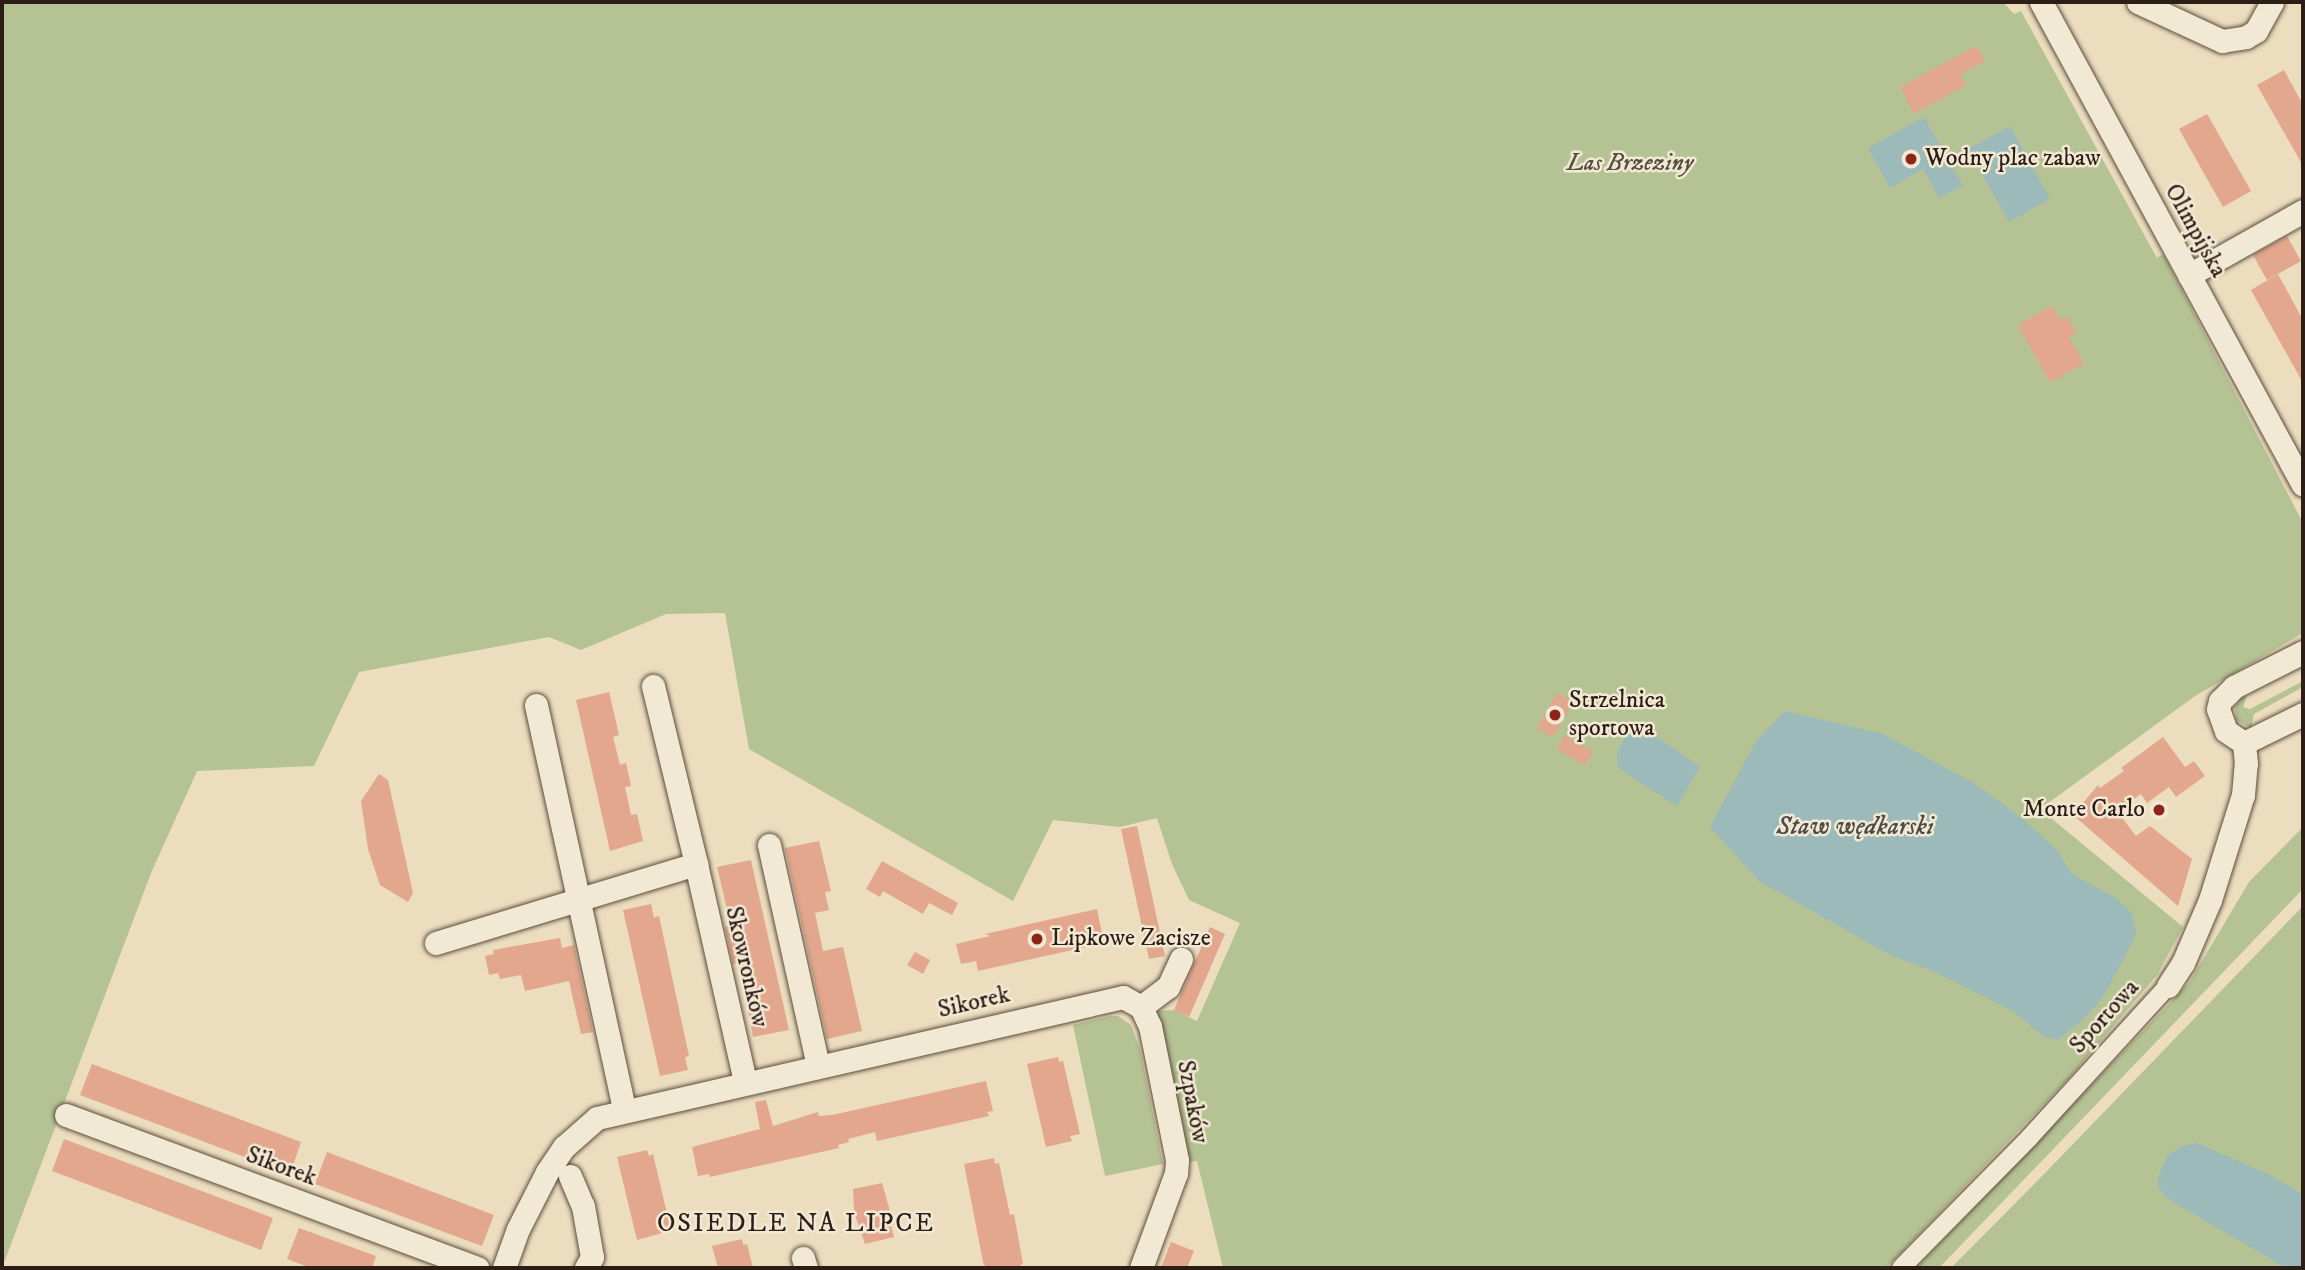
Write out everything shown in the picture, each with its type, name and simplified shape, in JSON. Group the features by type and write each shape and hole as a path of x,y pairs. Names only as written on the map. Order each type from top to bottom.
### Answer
{"street":[{"name":"Olimpijska","path":"2041,2 2303,485"},
{"path":"2138,2 2222,41 2246,37 2256,31 2272,2"},
{"path":"2189,275 2303,211"},
{"path":"2303,652 2234,687 2220,701 2219,713 2226,731 2237,741 2244,743 2303,713"},
{"name":"Skowronków","path":"653,686 745,1082"},
{"path":"536,705 624,1110"},
{"name":"Sportowa","path":"1901,1268 2029,1138 2168,986 2183,963 2210,900 2243,795 2246,763 2244,743"},
{"path":"769,845 818,1066"},
{"path":"436,943 696,864"},
{"path":"1141,1007 1168,987 1181,959"},
{"name":"Sikorek","path":"504,1268 531,1200 564,1147 597,1118 1094,1002 1123,997 1141,1007"},
{"name":"Szpaków","path":"1141,1007 1150,1026 1177,1160 1176,1173 1141,1268"},
{"name":"Sikorek","path":"66,1115 477,1268"},
{"path":"570,1176 583,1206 592,1257 586,1268"}],"green space":[{"name":"Las Brzeziny","path":"2,2 2003,2 2014,14 2021,11 2157,258 2163,254 2303,523 2303,633 2195,696 2040,809 2183,927 2157,975 2068,1079 1886,1268 1223,1268 1197,1161 1187,1162 1157,1016 1160,1011 1174,1010 1197,1021 1240,923 1189,900 1172,864 1157,818 1120,827 1053,820 1013,901 749,749 725,613 666,614 581,650 549,637 359,672 314,766 197,771 151,873 2,1268"},
{"path":"2303,681 2303,687 2254,714 2251,728 2236,720 2235,707 2241,698 2247,695 2243,707 2250,709"},
{"path":"2303,827 2303,889 1939,1268 1916,1268 2189,983 2249,882"},
{"path":"2303,906 2303,1268 1951,1268 2047,1171"},
{"path":"1118,1016 1131,1025 1140,1049 1163,1164 1105,1176 1073,1025"}],"water":[{"name":"Wodny plac zabaw","path":"1924,117 1963,186 1939,198 1923,169 1890,188 1868,148"},
{"path":"2010,126 2050,199 2009,222 1968,149"},
{"name":"Staw wędkarski","path":"1785,711 1883,734 1974,783 2023,819 2057,850 2072,874 2116,898 2132,913 2136,933 2127,953 2101,1000 2078,1024 2057,1040 2043,1036 2013,1011 1931,970 1892,956 1759,881 1710,827 1756,741"},
{"path":"1630,730 1640,730 1662,740 1700,767 1677,806 1618,768 1617,751"},
{"path":"2197,1143 2270,1175 2303,1195 2303,1268 2286,1268 2168,1199 2158,1188 2158,1177 2168,1155 2182,1146"}],"building":[{"path":"1977,46 1985,61 1960,75 1966,85 1914,114 1900,87"},
{"path":"2284,70 2303,105 2303,166 2257,85"},
{"path":"2207,114 2251,191 2223,207 2179,129"},
{"path":"2287,236 2301,261 2267,280 2253,255"},
{"path":"2278,274 2303,320 2303,383 2251,290"},
{"path":"2052,306 2060,320 2067,316 2076,333 2069,337 2084,364 2050,382 2018,325"},
{"path":"609,692 619,735 613,737 620,765 626,763 631,786 625,787 631,815 637,814 643,841 610,851 576,700"},
{"name":"Strzelnica sportowa","path":"1557,693 1573,702 1553,737 1537,728"},
{"path":"1565,735 1593,751 1585,765 1557,749"},
{"path":"2163,737 2185,767 2194,761 2205,776 2176,797 2169,787 2147,803 2141,794 2117,811 2136,836 2150,826 2192,859 2178,906 2073,815 2098,785 2100,788 2124,771 2121,768"},
{"path":"379,774 388,780 413,893 408,902 380,885 368,849 361,801"},
{"path":"1137,826 1165,956 1149,959 1121,829"},
{"path":"819,841 831,891 825,892 829,910 815,913 823,951 843,947 862,1031 827,1039 785,848"},
{"path":"751,860 789,1030 753,1037 739,962 733,964 725,927 731,926 717,867"},
{"path":"882,861 958,903 952,915 929,903 923,914 883,891 880,897 866,889"},
{"path":"651,904 654,918 659,916 689,1056 685,1057 688,1070 660,1076 623,910"},
{"name":"Lipkowe Zacisze","path":"1097,909 1104,943 978,971 976,961 961,964 956,944 990,936 985,934"},
{"path":"1210,927 1225,934 1189,1017 1174,1010"},
{"path":"560,938 562,948 574,945 593,1032 581,1034 569,981 525,991 521,975 500,979 498,973 489,975 485,956 494,954 493,950"},
{"path":"915,952 930,960 923,974 907,965"},
{"path":"1058,1057 1059,1062 1063,1061 1080,1134 1070,1136 1072,1141 1046,1147 1027,1064"},
{"path":"92,1064 301,1142 290,1174 80,1095"},
{"path":"986,1081 993,1111 987,1112 989,1116 877,1141 875,1132 848,1139 849,1142 838,1145 839,1148 710,1177 709,1174 698,1176 692,1147 760,1129 755,1102 766,1100 773,1126 818,1112 819,1116 832,1115"},
{"path":"64,1139 273,1218 261,1250 52,1171"},
{"path":"647,1150 649,1156 653,1154 670,1226 661,1229 662,1233 637,1240 617,1157"},
{"path":"327,1152 494,1215 482,1246 315,1184"},
{"path":"994,1158 995,1164 999,1163 1010,1215 1014,1214 1023,1264 1020,1268 986,1268 983,1262 964,1164"},
{"path":"882,1183 894,1225 891,1226 894,1237 865,1244 854,1212 853,1189"},
{"path":"299,1228 376,1256 372,1268 311,1268 287,1259"},
{"path":"742,1239 743,1245 747,1244 753,1268 718,1268 712,1246"},
{"path":"1171,1242 1194,1251 1187,1268 1161,1268"}],"place":[{"name":"Wodny plac zabaw","path":"1911,159"},
{"name":"Strzelnica sportowa","path":"1555,715"},
{"name":"Monte Carlo","path":"2159,810"},
{"name":"Lipkowe Zacisze","path":"1037,939"}],"district":[{"name":"OSIEDLE NA LIPCE","path":"796,1224"}]}
